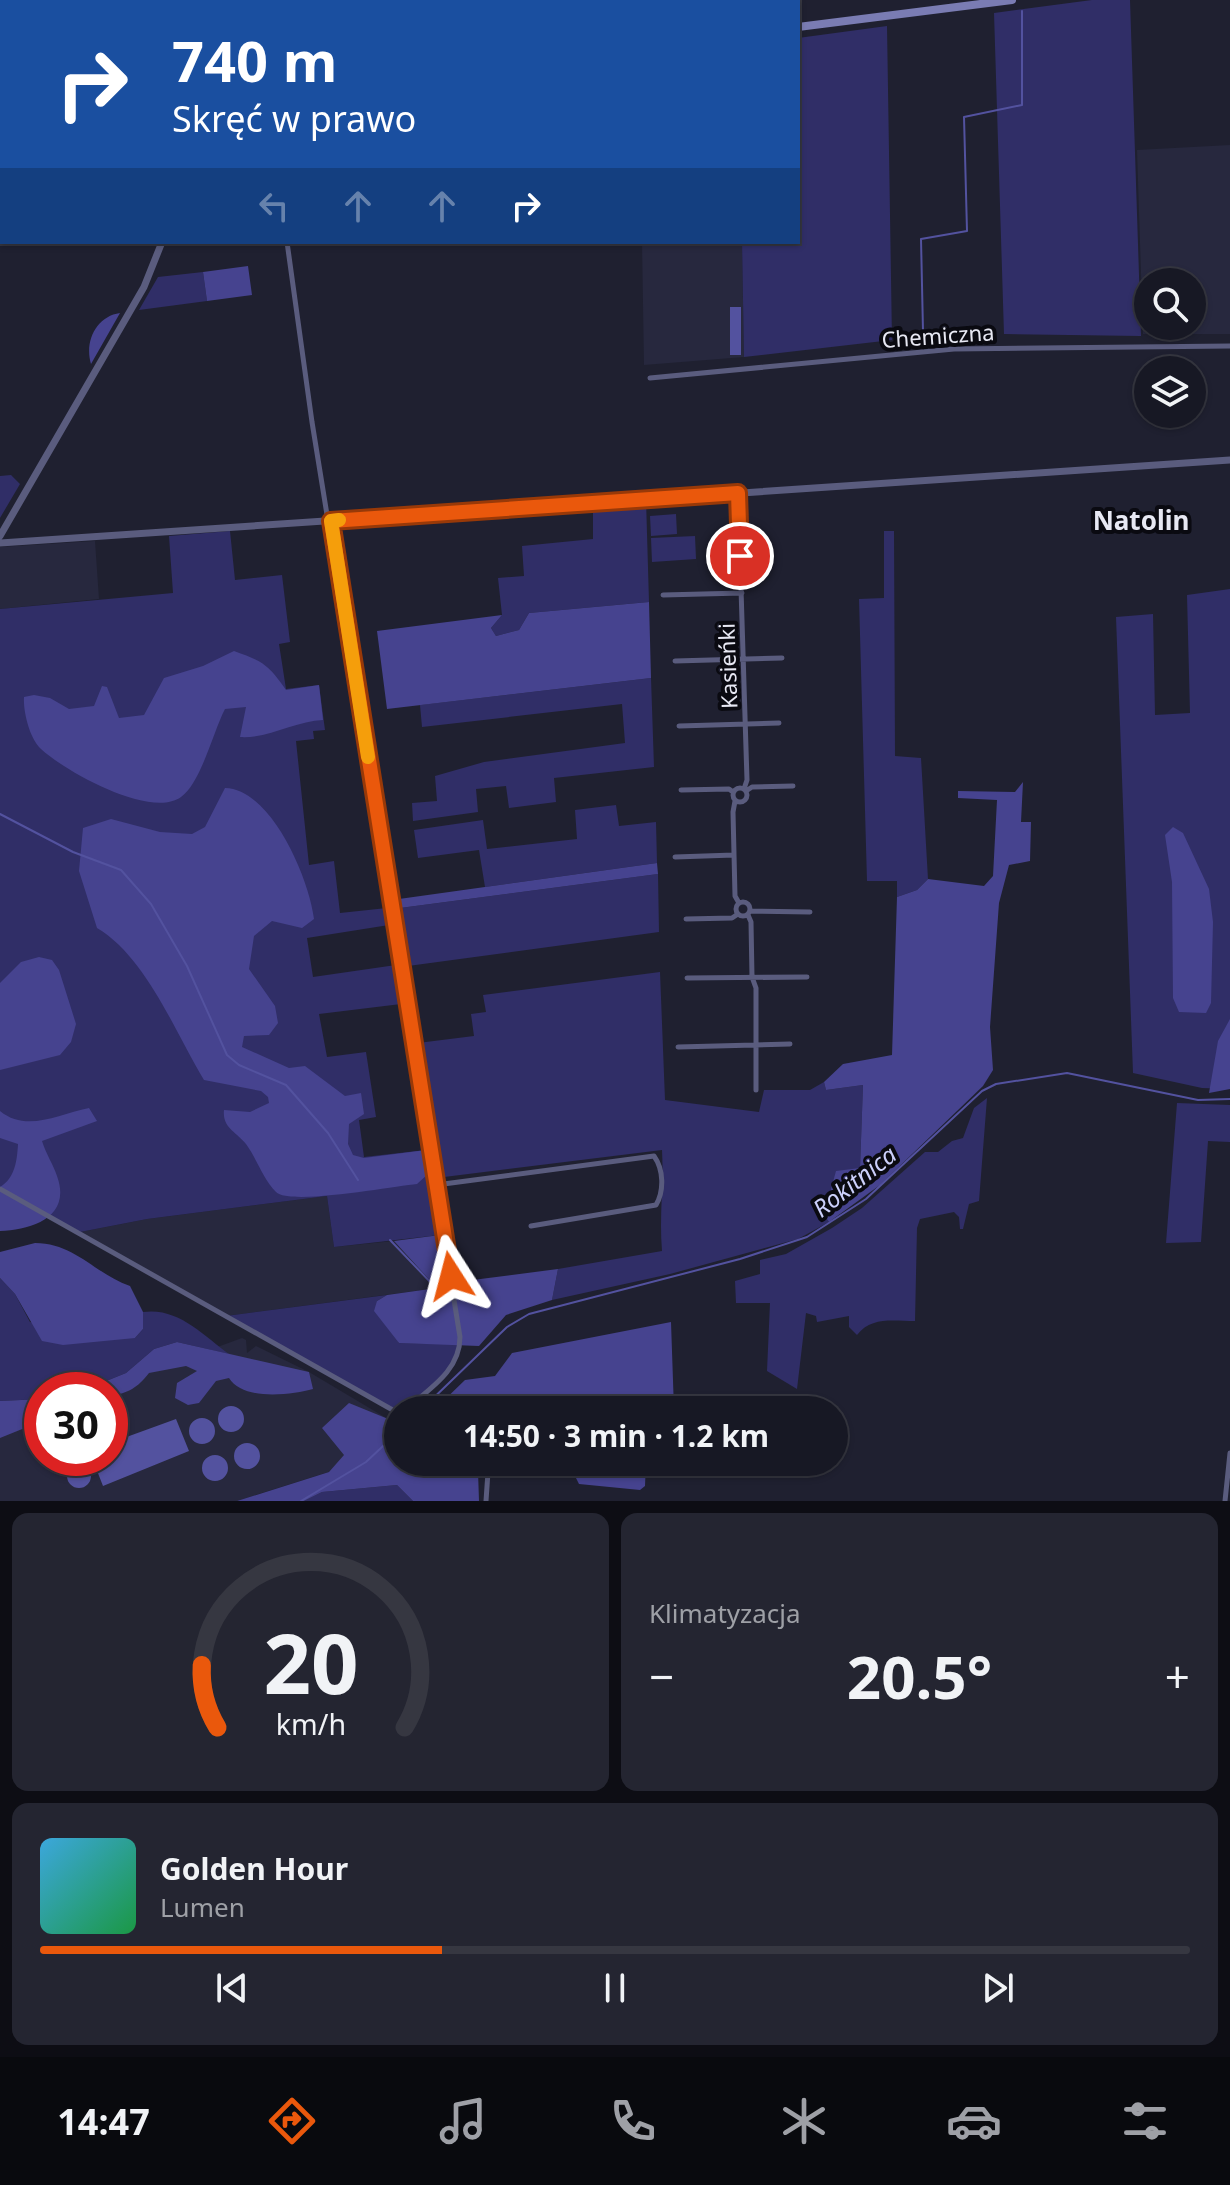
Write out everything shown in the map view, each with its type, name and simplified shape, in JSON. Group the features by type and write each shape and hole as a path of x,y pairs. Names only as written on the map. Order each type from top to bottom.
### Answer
{"main road":[{"path":"800,27 1012,0"}],"street":[{"path":"0,536 144,287 161,244"},
{"path":"287,244 460,1354 453,1367 421,1396"},
{"name":"Chemiczna","path":"650,378 954,349 1230,346"},
{"path":"0,543 1230,460"},
{"name":"Kasieńki","path":"738,493 746,724 745,790"},
{"path":"663,595 742,593"},
{"path":"675,661 782,658"},
{"path":"679,726 779,723"},
{"path":"681,790 729,789 733,792 752,787 793,786"},
{"path":"735,801 745,802 745,790"},
{"path":"733,792 738,914"},
{"path":"675,857 734,855"},
{"path":"739,903 747,903 751,922 752,977 756,988 756,1090"},
{"path":"686,919 732,918 749,913 810,912"},
{"path":"687,978 807,977"},
{"path":"678,1047 790,1044"},
{"path":"436,1185 654,1156 659,1163 661,1196 656,1205 531,1226"},
{"path":"0,1189 384,1405"},
{"path":"1217,1501 1225,1500 1230,1453"},
{"path":"486,1501 488,1476"}],"shaded area":[{"path":"1092,0 1130,0 1139,268 1134,268 1134,336 1004,334 994,13"},
{"path":"887,26 892,340 744,357 742,244 800,244 800,38"},
{"path":"1230,145 1230,334 1206,334 1206,268 1141,268 1137,150"},
{"path":"642,244 742,244 744,357 644,365"},
{"path":"248,266 252,295 207,301 203,272"},
{"path":"203,272 207,301 139,310 158,277"},
{"path":"730,307 741,307 741,355 730,355"},
{"path":"120,313 91,364 89,347 94,331 105,319"},
{"path":"11,475 20,484 0,518 0,476"},
{"path":"646,499 649,602 529,613 519,630 496,636 491,628 502,615 498,578 524,576 522,546 593,539 593,503"},
{"path":"676,514 677,534 651,536 650,516"},
{"path":"230,531 235,580 282,575 290,642 279,644 286,689 319,685 325,730 313,731 314,739 296,741 309,865 334,861 340,913 387,908 389,925 307,938 313,977 396,965 401,1004 319,1014 327,1057 366,1052 376,1117 359,1120 364,1157 426,1150 440,1235 334,1247 327,1196 147,1219 80,1232 0,1189 0,609 173,593 169,536"},
{"path":"884,531 894,531 895,756 921,758 928,879 917,890 897,897 897,881 867,881 859,599 884,598"},
{"path":"695,536 696,559 652,562 651,538"},
{"path":"95,541 99,599 0,609 0,547"},
{"path":"1230,589 1230,1089 1202,1088 1133,1073 1116,617 1153,614 1155,715 1190,713 1187,595"},
{"path":"649,602 651,678 387,709 377,631 502,615 491,628 496,636 519,630 529,613"},
{"path":"234,651 264,664 286,690 319,685 323,720 240,737 246,707 225,709 195,781 181,797 167,802 150,802 109,790 53,759 37,745 31,732 24,697 50,698 69,709 94,706 102,686 107,687 119,718 144,715 164,678 203,666"},
{"path":"651,678 654,767 554,778 556,802 509,808 506,786 476,789 478,812 413,821 412,803 437,801 435,776 484,762 625,743 622,704 422,727 420,705"},
{"path":"1023,782 1021,822 1031,822 1030,861 1009,865 999,903 990,1027 993,1070 983,1086 880,1185 829,1222 824,1215 836,1171 860,1168 863,1085 826,1090 824,1082 843,1064 892,1055 897,897 917,890 928,879 984,886 993,876 997,800 958,798 958,791 1015,792"},
{"path":"225,788 242,792 258,803 285,838 304,881 314,919 302,928 272,921 254,936 249,969 275,1006 278,1023 269,1035 244,1036 242,1047 289,1068 305,1066 345,1096 361,1093 364,1114 349,1124 348,1144 353,1155 364,1158 426,1150 428,1174 417,1184 320,1196 285,1196 276,1192 224,1116 224,1110 250,1112 269,1103 268,1097 261,1091 204,1080 145,976 114,941 97,928 79,871 83,828 111,819 160,832 192,834 205,827"},
{"path":"616,805 619,826 656,822 657,863 485,887 479,850 418,858 414,830 483,820 487,849 577,839 575,810"},
{"path":"1173,827 1183,833 1209,889 1213,922 1211,1003 1206,1013 1179,1012 1173,998 1172,882 1165,835"},
{"path":"657,863 658,874 400,908 399,899"},
{"path":"658,874 659,932 408,966 400,908"},
{"path":"39,957 52,960 59,970 76,1024 71,1042 60,1055 0,1070 0,983 21,962"},
{"path":"660,972 665,1100 759,1112 764,1090 810,1090 824,1082 826,1090 863,1085 860,1168 824,1215 829,1222 798,1239 670,1274 552,1300 558,1269 662,1251 662,1150 444,1177 418,1043 474,1036 471,1014 486,1012 483,995"},
{"path":"1230,1019 1230,1089 1209,1093 1218,1041"},
{"path":"987,1098 979,1201 969,1204 963,1229 960,1229 959,1217 954,1212 920,1219 917,1228 915,1321 876,1322 857,1335 849,1327 849,1316 817,1322 816,1316 806,1313 797,1389 767,1371 770,1303 736,1303 735,1281 760,1274 760,1260 786,1254 862,1208 925,1152 938,1152 952,1141 963,1138 974,1108"},
{"path":"1177,1103 1230,1105 1230,1142 1208,1141 1201,1242 1166,1243"},
{"path":"89,1108 97,1121 42,1141 60,1190 54,1211 36,1224 0,1231 0,1187 12,1174 18,1144 0,1138 0,1111 21,1121 32,1121"},
{"path":"327,1196 334,1247 394,1241 438,1288 226,1316 80,1232 147,1219"},
{"path":"440,1235 449,1283 558,1269 552,1300 506,1315 479,1346 399,1343 374,1311 377,1301 387,1295 437,1288 394,1241"},
{"path":"35,1243 62,1248 130,1286 143,1312 143,1329 135,1338 63,1345 42,1341 15,1294 0,1278 0,1252"},
{"path":"0,1278 15,1294 30,1322 135,1338 143,1329 143,1312 156,1312 179,1318 229,1354 177,1342 154,1349 127,1372 24,1372 24,1400 0,1401"},
{"path":"387,1295 377,1301 399,1343 460,1344 458,1355 445,1376 425,1393 421,1396 384,1396 384,1405 226,1316"},
{"path":"671,1322 674,1396 448,1396 465,1380 495,1376 512,1353"},
{"path":"242,1338 246,1340 247,1353 256,1346 309,1372 384,1417 384,1438 357,1463 237,1501 0,1501 0,1427 24,1418 24,1476 128,1476 128,1380"},
{"path":"177,1342 309,1372 313,1389 280,1394 256,1393 236,1385 229,1378 216,1381 199,1403 188,1405 175,1398 177,1383 197,1371 186,1366 149,1373 128,1391 127,1372 154,1349"},
{"path":"24,1400 24,1428 0,1438 0,1401"},
{"path":"349,1403 384,1417 384,1476 478,1476 479,1501 413,1501 397,1485 322,1492 304,1501 237,1501 329,1472 344,1455 322,1428"},
{"path":"231,1406 240,1410 244,1419 240,1428 231,1432 222,1428 218,1419 222,1410"},
{"path":"202,1418 211,1422 215,1431 211,1440 202,1444 193,1440 189,1431 193,1422"},
{"path":"176,1419 189,1451 128,1476 128,1436"},
{"path":"247,1443 256,1447 260,1456 256,1465 247,1469 238,1465 234,1456 238,1447"},
{"path":"215,1455 224,1459 228,1468 224,1477 215,1481 206,1477 202,1468 206,1459"},
{"path":"67,1476 91,1476 87,1484 79,1488"},
{"path":"99,1476 128,1476 103,1486"},
{"path":"575,1476 645,1476 645,1486 640,1490 579,1484"},
{"path":"397,1485 413,1501 304,1501 322,1492"}],"waterway":[{"path":"923,331 921,239 967,231 964,117 1022,105 1022,11"},
{"path":"0,814 73,852 121,870 151,904 187,966 227,1055 239,1065 286,1085 328,1133 358,1180"},
{"name":"Rokitnica","path":"436,1396 507,1327 529,1314 740,1259 807,1237 866,1199 982,1091 996,1084 1067,1073 1198,1100 1230,1099"},
{"path":"390,1240 435,1287"},
{"name":"Rokitnica","path":"301,1501 366,1462 384,1445"}],"slow traffic":[{"path":"339,520 331,521 368,757"}],"district":[{"name":"Natolin","path":"1141,521"}],"route":[{"path":"451,1276 331,521 738,493 740,556"}]}
